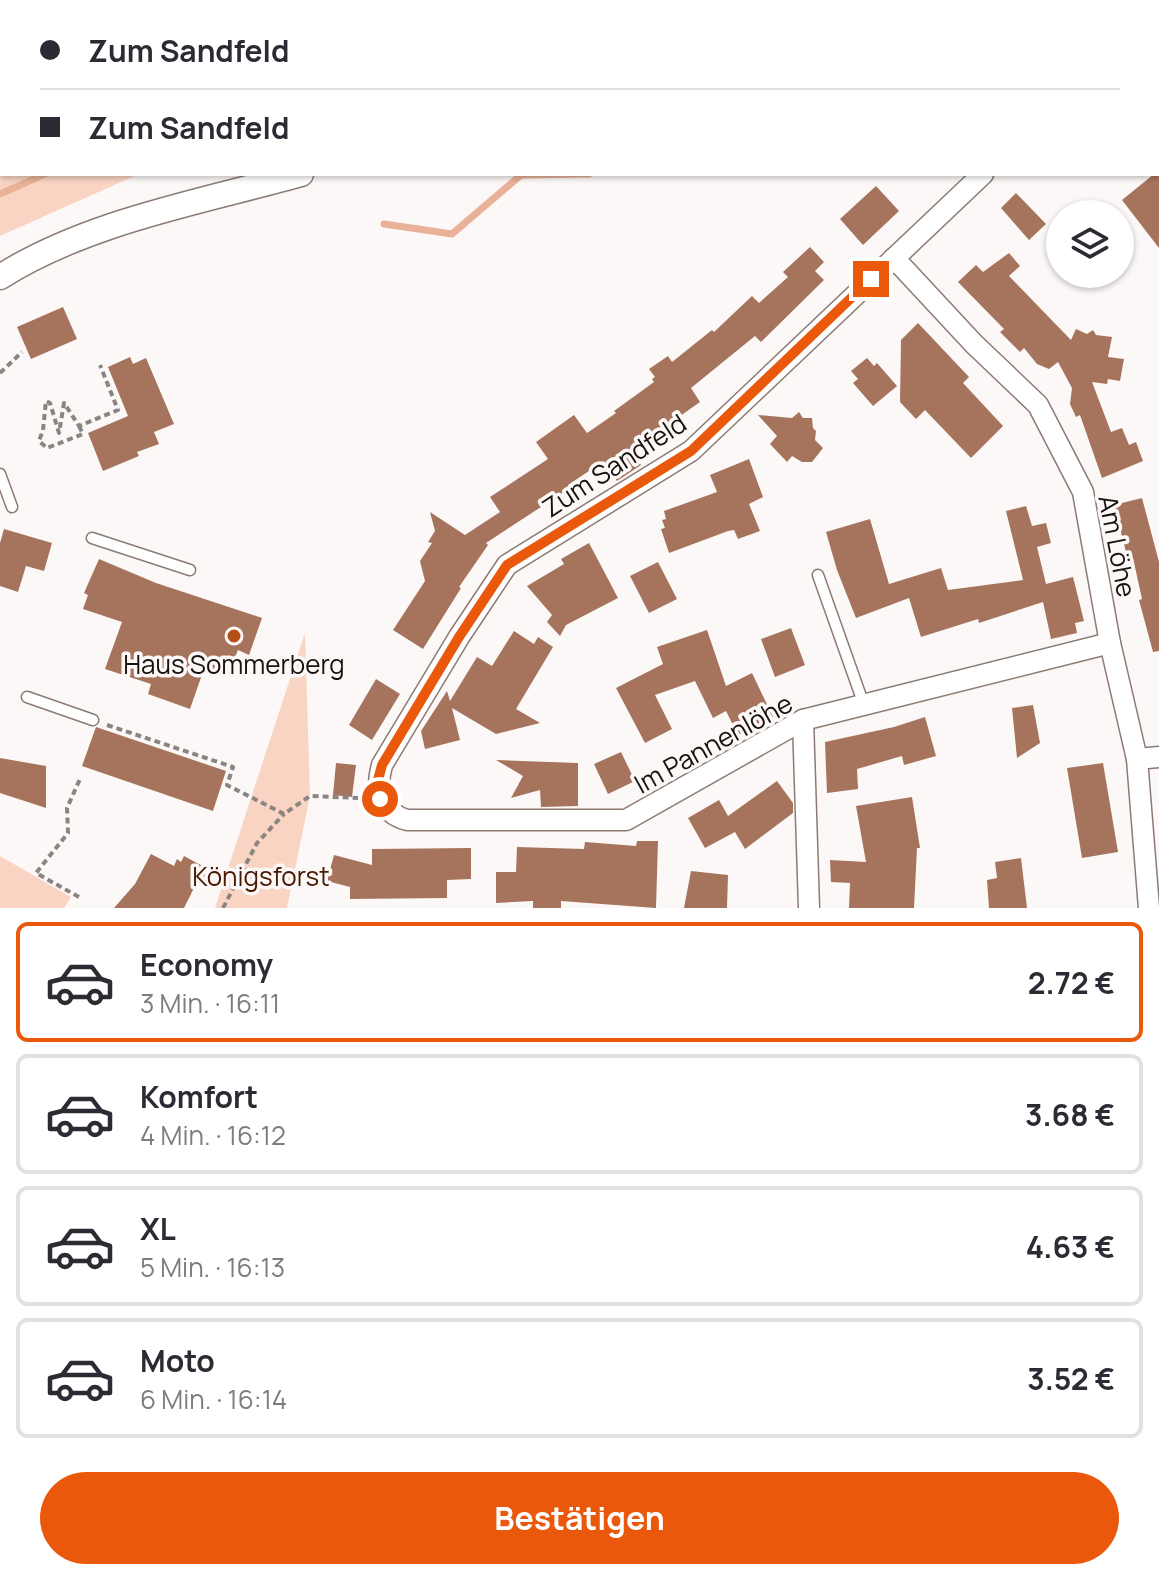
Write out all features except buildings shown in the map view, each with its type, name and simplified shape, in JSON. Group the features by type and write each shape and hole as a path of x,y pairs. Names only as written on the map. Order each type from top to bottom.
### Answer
{"street":[{"path":"0,277 43,254 90,235 294,176"},
{"name":"Zum Sandfeld","path":"383,804 378,780 382,765 459,637 507,565 691,451 981,176"},
{"name":"Am Löhe","path":"894,258 974,344 1038,405 1083,492 1110,643 1137,759 1149,908"},
{"name":"Im Pannenlöhe","path":"383,804 396,817 417,821 626,820 803,720 1110,643"},
{"path":"803,720 809,908"},
{"path":"1137,759 1159,757"}],"lane":[{"path":"0,474 12,507"},
{"path":"92,538 190,570"},
{"path":"818,575 864,705"},
{"path":"27,697 93,720"}],"path":[{"path":"0,373 22,352"},
{"path":"79,426 118,410 100,365"},
{"path":"46,401 50,403 58,432 61,430 64,403 79,426 83,434 47,448 39,441 46,401"},
{"path":"93,720 233,767 227,785 284,814"},
{"path":"79,897 36,873 68,833 67,808 80,779"},
{"path":"223,908 257,843 284,814 310,796 383,804"}],"green space":[{"path":"0,176 135,176 0,236"},
{"name":"Königsforst","path":"305,633 310,796 287,908 215,908"},
{"path":"0,856 71,897 64,908 0,908"}],"waterway":[{"path":"0,194 40,176"},
{"path":"384,224 452,234 520,176"}],"place":[{"name":"Haus Sommerberg","path":"234,636"}],"route":[{"path":"380,799 378,780 382,765 459,637 507,565 691,451 871,279"}]}
